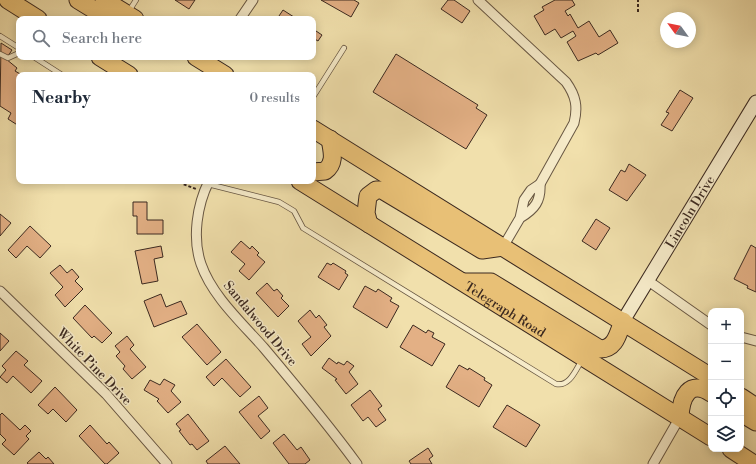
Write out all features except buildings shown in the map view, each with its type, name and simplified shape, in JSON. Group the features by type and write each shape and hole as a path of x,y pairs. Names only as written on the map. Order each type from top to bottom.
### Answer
{"highway":[{"path":"8,0 23,4 35,16"},
{"path":"78,0 104,16"},
{"path":"104,0 132,11"},
{"path":"105,60 124,72"},
{"path":"203,60 218,66"},
{"path":"316,131 708,375"},
{"path":"316,172 325,172 331,165 333,154 330,140"},
{"name":"Telegraph Road","path":"305,184 708,435"},
{"path":"369,224 366,213 368,196 376,190 382,190 482,250 503,247"},
{"path":"463,282 491,282 600,348 611,347 615,342 623,321"},
{"path":"680,417 682,401 687,392 701,388 708,392"},
{"path":"744,399 756,407"},
{"path":"744,415 756,422"},
{"path":"735,452 754,464"}],"street":[{"path":"478,0 566,82 574,96 576,114 574,123 540,184 539,202 530,213 520,218"},
{"path":"242,16 251,1"},
{"name":"Lincoln Drive","path":"623,321 756,102"},
{"path":"503,247 520,218 524,200 531,190 540,184"},
{"name":"Sandalwood Drive","path":"207,186 200,204 197,231 201,263 206,275 224,302 302,392 357,464"},
{"path":"647,280 708,322"},
{"name":"White Pine Drive","path":"0,290 106,394 167,464"},
{"path":"744,338 756,341"},
{"path":"653,464 680,417"}],"lane":[{"path":"0,36 16,46"},
{"path":"316,92 344,48"},
{"path":"0,54 8,58 16,54"},
{"path":"39,60 57,72"},
{"path":"207,186 279,202 294,211 302,228 556,384 563,385 568,382 584,357"}],"path":[{"path":"638,0 638,12"},
{"path":"184,184 189,187 207,186"}]}
